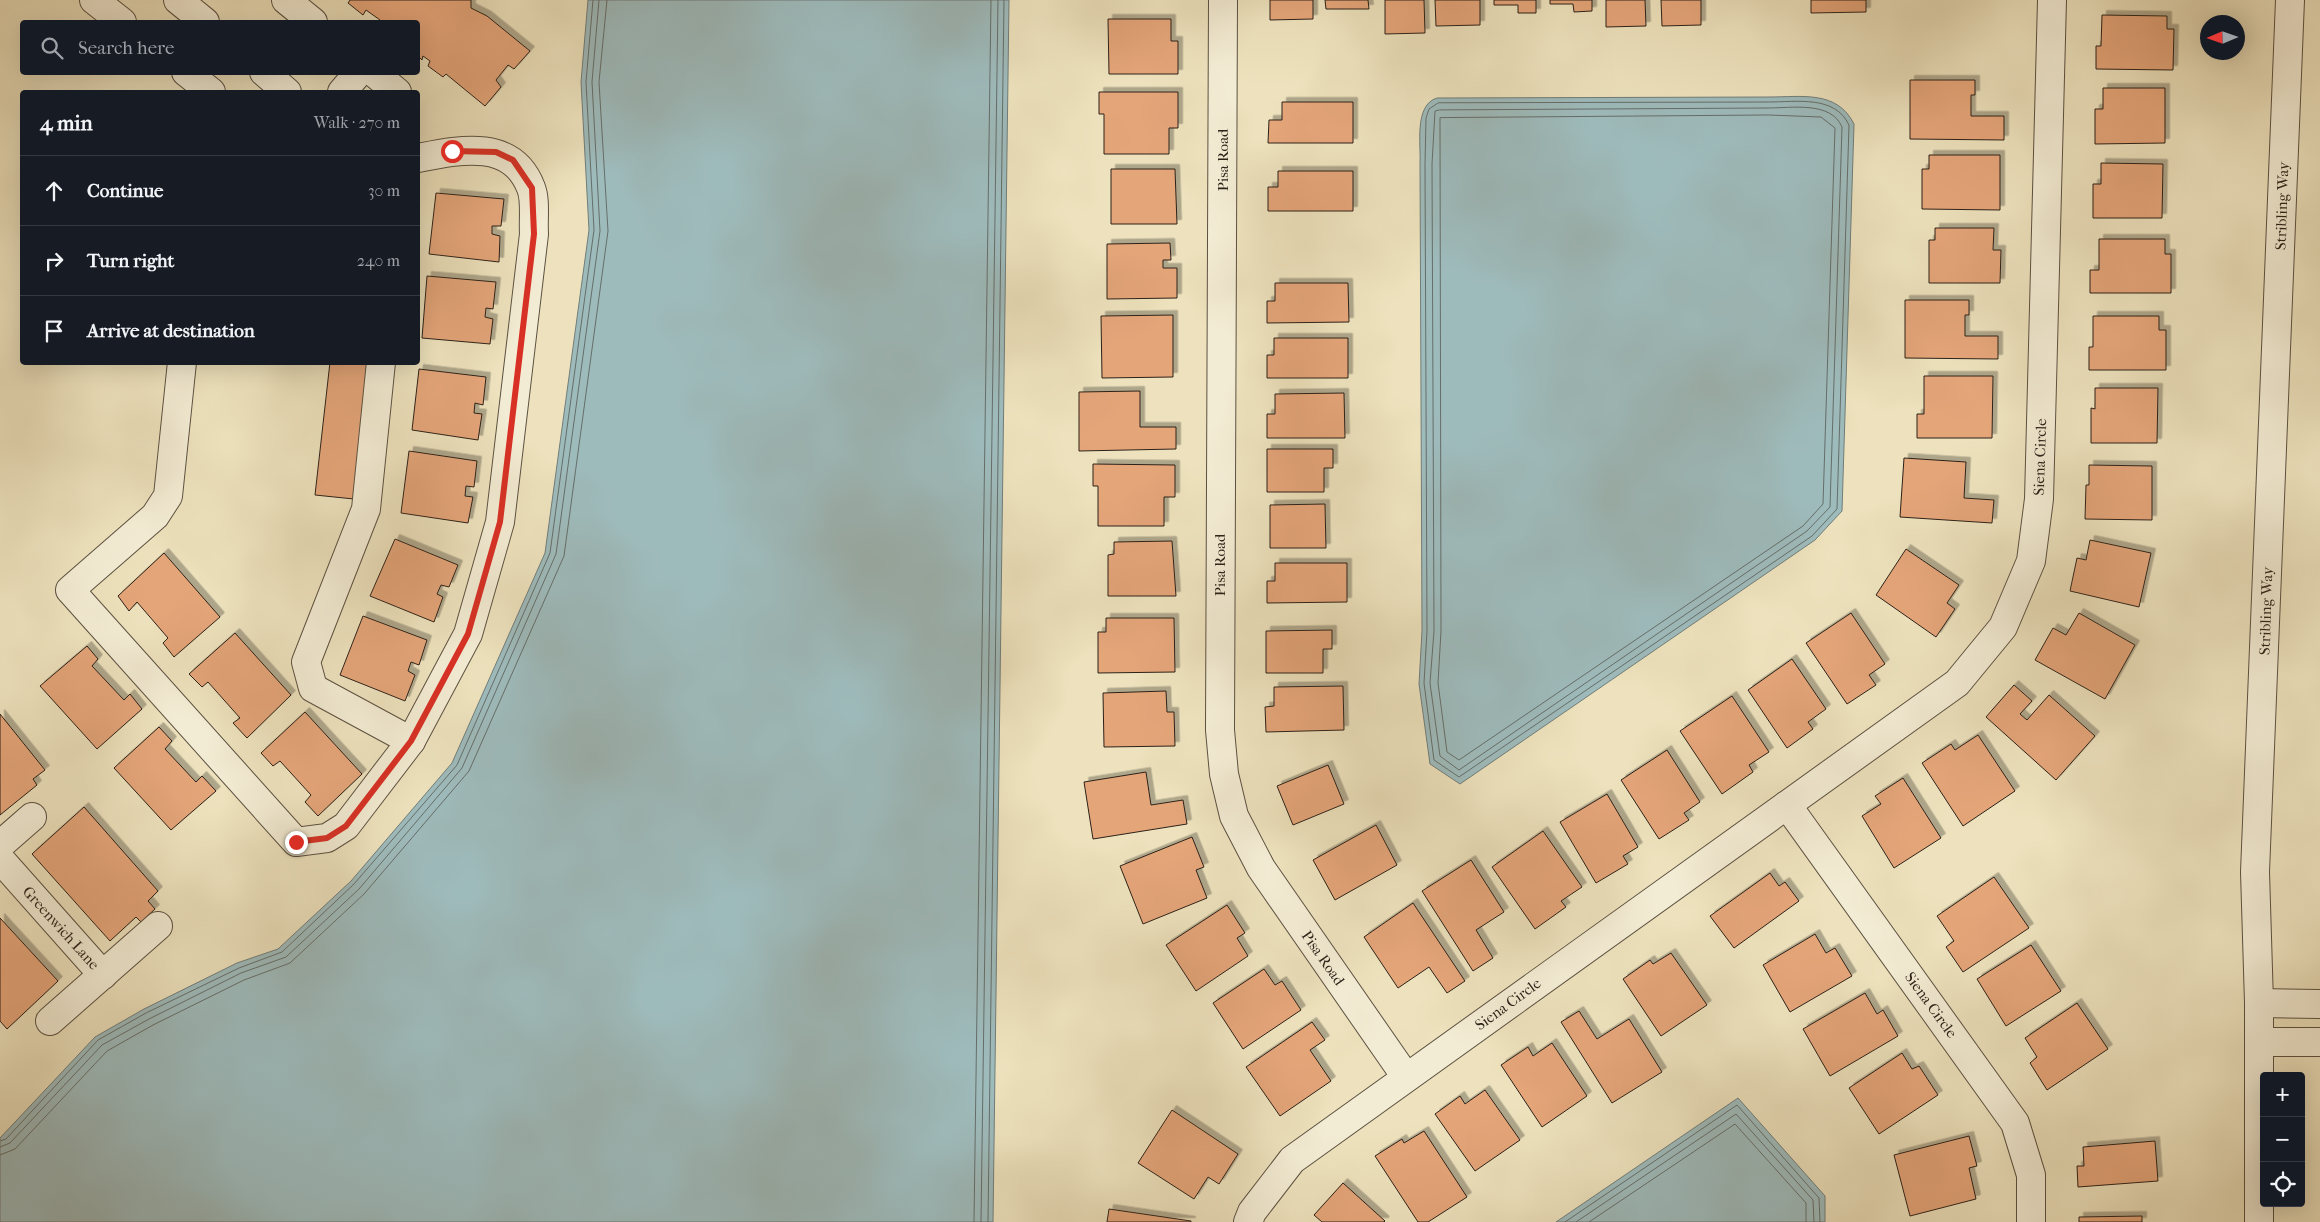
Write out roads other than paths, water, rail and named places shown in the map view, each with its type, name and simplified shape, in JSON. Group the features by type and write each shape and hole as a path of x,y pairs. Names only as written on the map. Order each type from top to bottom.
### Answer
{"street":[{"path":"94,0 119,20"},
{"path":"178,0 203,20"},
{"path":"286,0 311,20"},
{"name":"Pisa Road","path":"1223,0 1220,730 1224,774 1234,816 1261,868 1406,1077"},
{"name":"Siena Circle","path":"1248,1222 1252,1212 1292,1160 1957,683 2003,627 2031,561 2040,489 2052,0"},
{"name":"Stribling Way","path":"2259,1222 2259,1003 2255,872 2290,0"},
{"path":"190,75 208,90"},
{"path":"267,75 285,90"},
{"path":"344,90 356,75"},
{"path":"377,75 395,90"},
{"path":"182,365 168,496 155,516 70,590 296,842 327,838 346,826 411,741 468,634 500,522 534,234 532,188 513,160 496,152 452,151 420,158"},
{"path":"381,365 366,509 306,662 313,688 411,741"},
{"name":"Siena Circle","path":"1787,805 2015,1123 2031,1175 2031,1222"},
{"path":"0,844 32,817"},
{"name":"Greenwich Lane","path":"0,859 103,975"},
{"path":"50,1021 158,926"},
{"path":"2259,1003 2320,1004"},
{"path":"2259,1042 2320,1042"}],"water":[{"path":"588,0 1009,0 993,1222 0,1222 0,1138 95,1037 144,1009 237,963 278,949 351,881 452,763 545,553 589,230 581,82"},
{"path":"1437,98 1818,98 1838,105 1847,113 1854,124 1842,511 1815,540 1460,784 1430,764 1419,684 1422,631 1420,126 1425,108"},
{"path":"1738,1098 1825,1196 1825,1222 1556,1222"}]}
